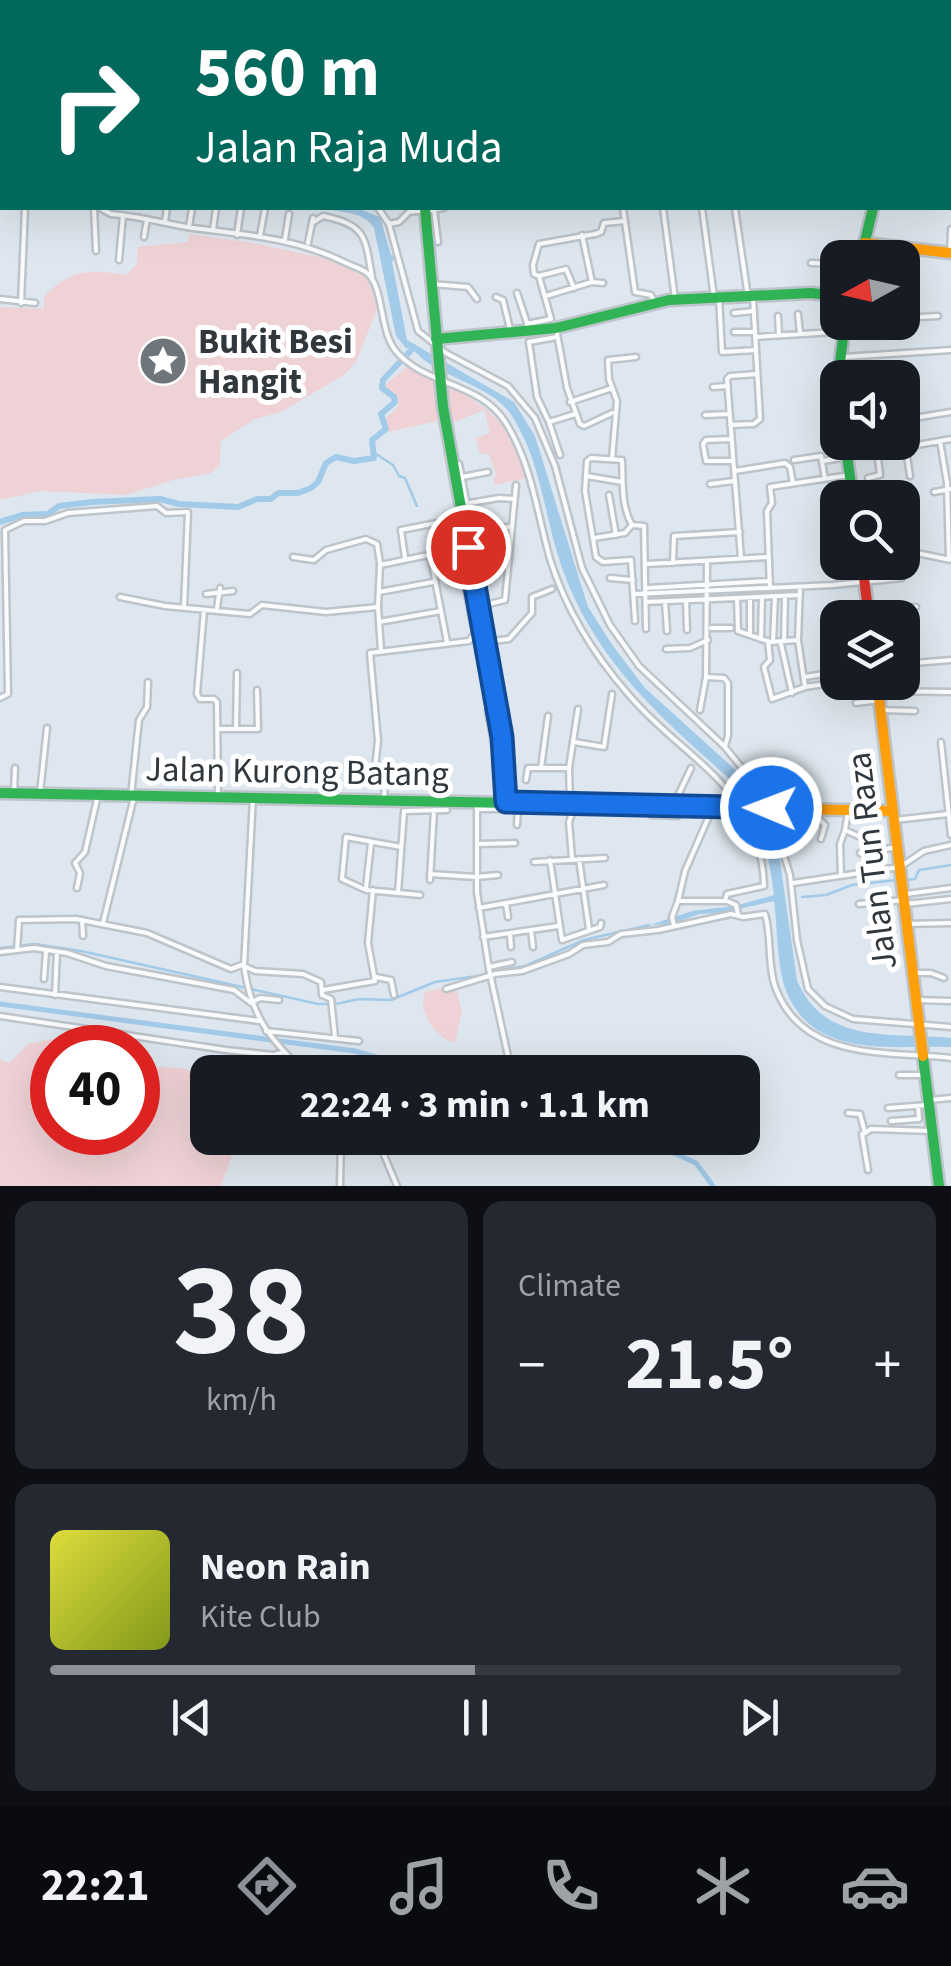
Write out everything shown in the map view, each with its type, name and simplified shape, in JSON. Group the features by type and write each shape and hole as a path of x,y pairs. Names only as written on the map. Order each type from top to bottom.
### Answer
{"street":[{"path":"22,303 25,210"},
{"path":"96,251 97,210"},
{"path":"139,218 141,210"},
{"path":"165,222 167,210"},
{"path":"189,227 192,210"},
{"path":"212,230 216,210"},
{"path":"237,235 240,210"},
{"path":"260,236 265,210"},
{"path":"379,210 389,224 416,328 446,353 508,386 529,408 556,466 582,568 606,618 632,657 662,690 724,746 757,783 791,883 803,976 815,998 852,1019 920,1028 951,1027"},
{"path":"389,224 399,222 408,212 421,210"},
{"path":"428,210 439,377 463,504 474,529 511,527"},
{"path":"623,210 635,292 651,294 654,303"},
{"path":"663,210 676,299"},
{"path":"702,210 722,352 756,350"},
{"path":"730,425 759,421 754,310 735,210"},
{"path":"865,240 872,210"},
{"path":"116,211 123,216 308,245 366,272 373,282"},
{"path":"284,240 288,214"},
{"path":"119,260 123,216"},
{"path":"308,245 313,220 323,216 352,222 362,234 388,339 400,355 408,364 488,402 511,432 526,464 562,591 604,665 632,700 706,764 740,807 764,871 764,886 727,894 725,901"},
{"path":"144,237 147,219"},
{"path":"574,288 566,269 534,274 538,244 598,234 604,223 625,221"},
{"path":"920,250 950,253 951,228"},
{"path":"432,233 438,242"},
{"path":"582,236 592,282"},
{"path":"811,264 820,264"},
{"path":"437,346 510,333 550,321 540,276"},
{"path":"546,296 592,282 603,283"},
{"path":"431,284 468,287 476,299"},
{"path":"517,294 528,328"},
{"path":"560,455 537,396 529,342 676,299 820,294"},
{"path":"496,297 503,300 510,333"},
{"path":"0,299 35,303"},
{"path":"734,313 754,310"},
{"path":"798,314 800,334"},
{"path":"778,316 778,335"},
{"path":"920,317 938,316"},
{"path":"528,328 557,333"},
{"path":"734,332 820,333"},
{"path":"557,333 570,402 581,426 612,413"},
{"path":"838,360 842,340"},
{"path":"838,356 951,350"},
{"path":"612,458 617,407 609,358 636,357"},
{"path":"742,558 728,376 757,374"},
{"path":"713,387 728,386"},
{"path":"570,402 612,388"},
{"path":"920,417 951,412"},
{"path":"548,422 575,414"},
{"path":"704,415 730,414"},
{"path":"731,438 705,440 704,459 734,461"},
{"path":"920,444 951,439"},
{"path":"920,554 950,560 949,490 940,440"},
{"path":"794,460 818,455 826,478"},
{"path":"636,621 631,560 597,559 585,491 590,458 622,460 628,520 644,526 646,628"},
{"path":"823,461 829,460"},
{"path":"848,460 851,480"},
{"path":"868,478 880,475 878,460"},
{"path":"908,460 910,476"},
{"path":"384,800 384,777 375,768 378,741 370,655 381,650 469,641 475,635 463,548 459,464"},
{"path":"735,471 786,464 792,483"},
{"path":"462,477 488,472"},
{"path":"576,472 622,482"},
{"path":"770,588 769,488 850,475"},
{"path":"710,484 734,481"},
{"path":"482,605 506,598 516,485"},
{"path":"934,492 949,490"},
{"path":"609,495 616,535"},
{"path":"463,504 514,499"},
{"path":"0,698 8,694 2,530 24,521 68,513 157,506 166,514 188,512 184,607"},
{"path":"405,558 400,531 453,521 482,605 504,749 506,802"},
{"path":"594,538 616,535 634,525"},
{"path":"672,563 674,536 740,532"},
{"path":"293,557 314,560 326,550 366,539 377,544 381,650"},
{"path":"380,565 463,548"},
{"path":"430,554 447,643"},
{"path":"647,564 769,556"},
{"path":"700,710 708,640 707,561"},
{"path":"610,578 633,580"},
{"path":"864,580 866,600"},
{"path":"646,602 887,580"},
{"path":"634,594 770,581"},
{"path":"379,592 436,582"},
{"path":"800,586 798,640 805,687"},
{"path":"488,641 510,638 532,613 532,597 552,590"},
{"path":"217,610 219,591"},
{"path":"206,594 233,591"},
{"path":"647,591 736,598 800,595"},
{"path":"482,605 483,592"},
{"path":"774,596 770,660 764,666 770,696 774,699 820,685"},
{"path":"785,596 782,641 792,693"},
{"path":"120,597 250,614 262,605 326,612 378,607"},
{"path":"760,639 762,597"},
{"path":"736,598 737,629 770,642 798,640"},
{"path":"750,598 750,636"},
{"path":"686,600 687,630"},
{"path":"666,602 667,631"},
{"path":"204,608 197,694 198,699 218,702 218,798"},
{"path":"379,622 441,611"},
{"path":"628,622 646,620"},
{"path":"708,628 731,628"},
{"path":"666,648 690,648 708,640"},
{"path":"920,663 951,660"},
{"path":"236,729 237,674"},
{"path":"804,677 820,675"},
{"path":"706,677 724,678 728,683 728,736 724,746"},
{"path":"103,923 133,796 139,720 148,702 148,682"},
{"path":"218,729 258,729 257,690"},
{"path":"920,693 951,692"},
{"path":"574,742 604,747 612,694"},
{"path":"856,703 864,700"},
{"name":"Jalan Tun Raza","path":"880,700 920,1028 925,1104 938,1186"},
{"path":"892,700 915,711"},
{"path":"578,708 570,768 570,822 589,930"},
{"path":"488,710 495,749 504,749"},
{"path":"541,768 548,716"},
{"path":"40,793 47,728"},
{"path":"941,742 951,835"},
{"path":"942,754 951,753"},
{"path":"14,792 15,768"},
{"path":"526,780 528,768 570,768"},
{"path":"676,807 692,768"},
{"name":"Jalan Kurong Batang","path":"0,792 384,800 478,806 572,802 657,809 767,807 894,815"},
{"path":"78,888 80,873 75,862 84,852 98,794"},
{"path":"525,795 572,802"},
{"path":"254,798 244,966 248,993 259,1021 287,1055"},
{"path":"676,807 686,800"},
{"path":"398,893 406,809 434,805 447,810"},
{"path":"434,805 430,877 498,875"},
{"path":"509,1055 479,908 478,806 518,809 517,825"},
{"path":"674,926 672,917 686,870 713,807"},
{"path":"818,810 818,818 826,825 821,839"},
{"path":"841,876 840,844 848,810"},
{"path":"894,815 948,814"},
{"path":"846,830 858,836 871,834"},
{"path":"401,847 347,837 342,879 369,890 420,895"},
{"path":"371,843 368,949 376,978"},
{"path":"477,844 515,843"},
{"path":"903,888 924,852 951,845"},
{"path":"860,853 898,847"},
{"path":"534,862 605,858"},
{"path":"550,860 564,940 600,927 600,923"},
{"path":"791,883 841,876 951,899"},
{"path":"479,908 604,885"},
{"path":"860,904 903,888 951,888"},
{"path":"678,901 725,901 742,917 767,915 776,991 810,1032 828,1043 855,1052 951,1058"},
{"path":"506,904 508,918"},
{"path":"446,989 522,971 569,954 584,944 608,942 621,934 737,910"},
{"path":"16,946 19,920 82,920 156,935 231,969 244,966 255,971 306,975 320,982 322,995 331,1004 335,1037"},
{"path":"82,920 83,936"},
{"path":"905,928 951,922"},
{"path":"484,937 559,926"},
{"path":"531,930 533,947"},
{"path":"510,934 511,947"},
{"path":"0,952 16,946 38,948 106,966 231,990 251,1004"},
{"path":"44,979 46,952"},
{"path":"55,995 57,952"},
{"path":"488,967 512,962"},
{"path":"913,974 931,973 944,978"},
{"path":"322,990 372,982 376,978"},
{"path":"376,978 391,980 394,994"},
{"path":"0,987 259,1021"},
{"path":"251,1004 260,998 280,1000"},
{"path":"916,1000 951,1001"},
{"path":"0,1016 226,1050 274,1055 284,1052"},
{"path":"267,1031 359,1041"},
{"path":"900,1075 924,1075"},
{"path":"888,1108 951,1098"},
{"path":"892,1121 919,1119 925,1104"},
{"path":"848,1113 860,1114 868,1170"},
{"path":"854,1135 871,1128 932,1131"},
{"path":"340,1186 342,1155"},
{"path":"384,1155 396,1186"}],"shaded area":[{"path":"189,234 338,261 366,275 378,307 356,362 344,375 281,412 255,419 221,441 220,465 211,473 126,495 41,491 0,500 0,307 44,309 44,297 72,276 91,272 127,275 137,263 138,247 188,242"},
{"path":"407,367 436,380 441,420 388,432 384,420 398,407 399,400 394,392 384,391 385,385"},
{"path":"444,384 488,410 498,420 514,444 527,478 493,485 496,474 489,454 480,454 476,438 490,433 484,410 449,424"},
{"path":"456,988 462,1011 455,1043 435,1030 424,1008 425,992"},
{"path":"28,1044 30,1155 160,1155 160,1067 181,1068 190,1071 190,1155 232,1155 221,1186 0,1186 0,1059 9,1063"}],"water":[{"path":"332,210 362,210 380,217 391,255 396,257 392,262 407,340 514,402 535,436 588,607 613,646 645,688 740,774 759,801 779,854 797,980 809,1001 842,1026 862,1032 951,1038 951,1047 859,1044 836,1039 817,1029 800,1014 783,982 774,901 650,925 692,911 735,906 774,895 766,849 756,821 732,781 655,710 611,660 593,632 562,568 530,452 512,416 490,395 435,367 412,348 406,348 396,336 374,228 358,216"}],"waterway":[{"path":"0,522 22,515 48,514 59,506 92,502 160,499 179,504 238,507 257,499 271,499 278,493 311,488 326,463 336,457 354,461 374,458 372,440 386,429 381,414 395,402 382,388 383,380 414,347"},
{"path":"376,454 405,478 417,506"},
{"path":"905,880 915,879 919,870 951,865"},
{"path":"802,897 826,895 852,885 897,880"},
{"path":"494,971 525,966 584,940 649,925"},
{"path":"0,948 35,944 81,951 318,1004 391,1000 435,982 484,975"},
{"path":"0,1004 369,1055"},
{"path":"678,1155 696,1163 713,1186"}],"traffic: fast":[{"path":"425,210 443,407 502,737 506,802"},
{"path":"865,240 873,210"},
{"path":"436,339 556,328 669,300 820,294"},
{"path":"840,360 843,340"},
{"path":"848,460 850,480"},
{"path":"0,793 661,806"},
{"path":"923,1056 939,1186"}],"traffic: slow":[{"path":"920,249 951,253"},
{"path":"879,700 923,1056"},
{"path":"661,806 893,811"}],"traffic: jam":[{"path":"864,580 867,600"}],"place":[{"name":"Bukit Besi Hangit","path":"163,361"}],"route":[{"path":"468,547 502,737 506,802 771,808"}]}
